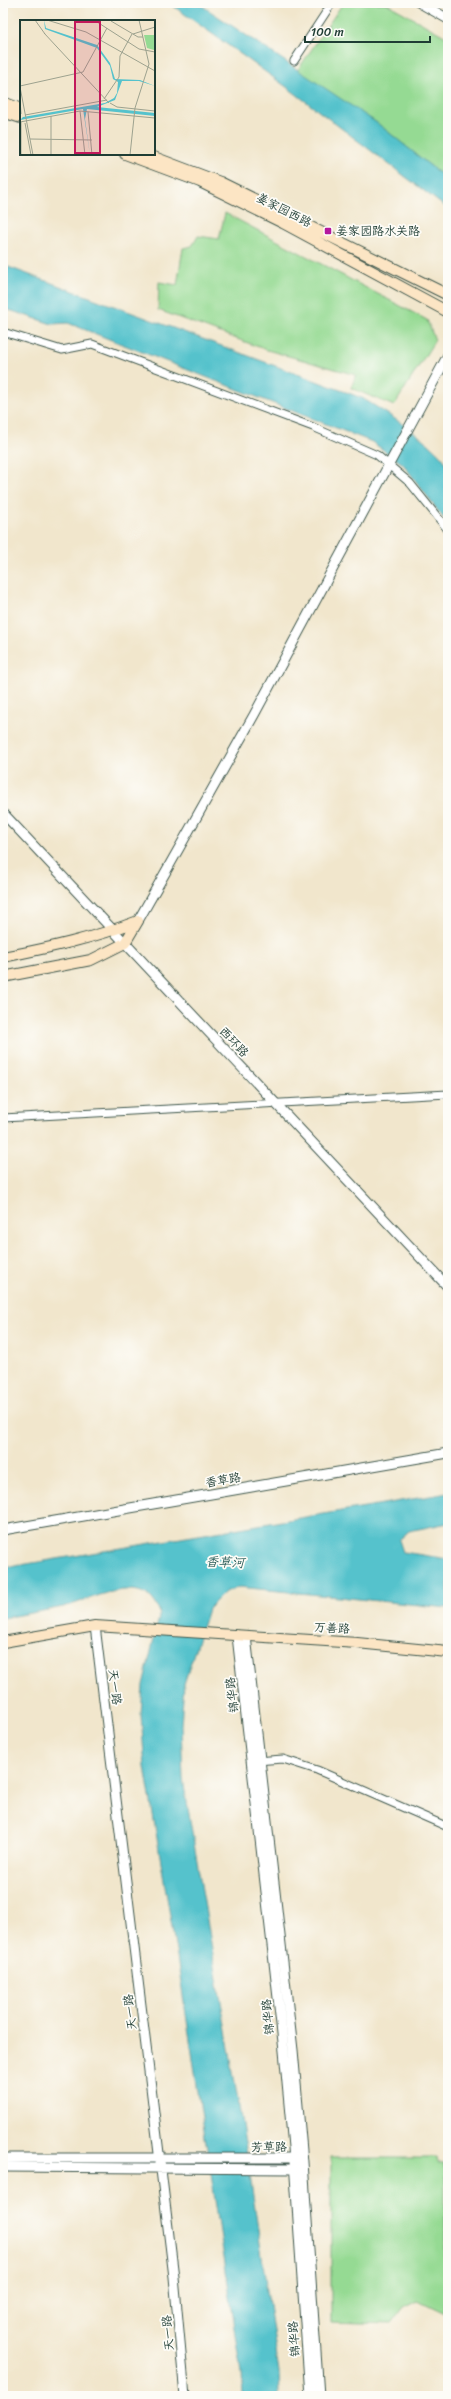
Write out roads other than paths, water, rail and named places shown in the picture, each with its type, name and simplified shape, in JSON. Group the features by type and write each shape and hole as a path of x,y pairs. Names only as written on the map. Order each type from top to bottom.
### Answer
{"main road":[{"path":"3,102 20,109"},
{"path":"3,112 20,118"},
{"name":"姜家园西路","path":"128,155 200,182 448,312"},
{"name":"姜家园西路","path":"149,155 220,182 448,295"},
{"path":"3,957 45,949 113,931 138,921"},
{"path":"3,977 91,960 125,943 138,921"},
{"name":"万善路","path":"3,1642 95,1626 215,1635 357,1642 448,1652"}],"street":[{"path":"294,61 332,3"},
{"path":"420,3 448,20"},
{"path":"3,332 62,350 92,344 313,427 376,455 391,462 448,530"},
{"path":"138,921 254,715 448,355"},
{"name":"西环路","path":"3,813 448,1287"},
{"path":"3,1118 448,1094"},
{"name":"香草路","path":"3,1530 448,1453"},
{"name":"天一路","path":"95,1626 180,2323 185,2396"},
{"name":"锦华路","path":"242,1636 256,1761 290,2027 303,2162 319,2396"},
{"path":"256,1761 283,1760 317,1770 448,1827"},
{"name":"锦华路","path":"256,1761 295,2168 310,2396"},
{"name":"芳草路","path":"3,2158 160,2163"},
{"name":"芳草路","path":"3,2167 203,2163 252,2164 295,2168 303,2162 294,2158 252,2164"}],"water":[{"path":"169,3 198,3 377,123 448,180 448,209 288,88"},
{"path":"3,265 362,398 424,440 444,460 449,474 448,524 403,464 372,442 68,323 52,324 3,308"},
{"name":"香草河","path":"448,1493 448,1523 409,1531 399,1540 403,1552 448,1559 448,1608 239,1587 225,1592 208,1609 184,1684 181,1725 183,1779 246,2148 279,2372 280,2396 243,2396 242,2373 178,1963 145,1767 141,1715 143,1685 160,1613 153,1600 143,1593 131,1590 103,1594 63,1607 3,1618 3,1568"}],"place":[{"name":"姜家园路水关路","path":"328,231"}]}
